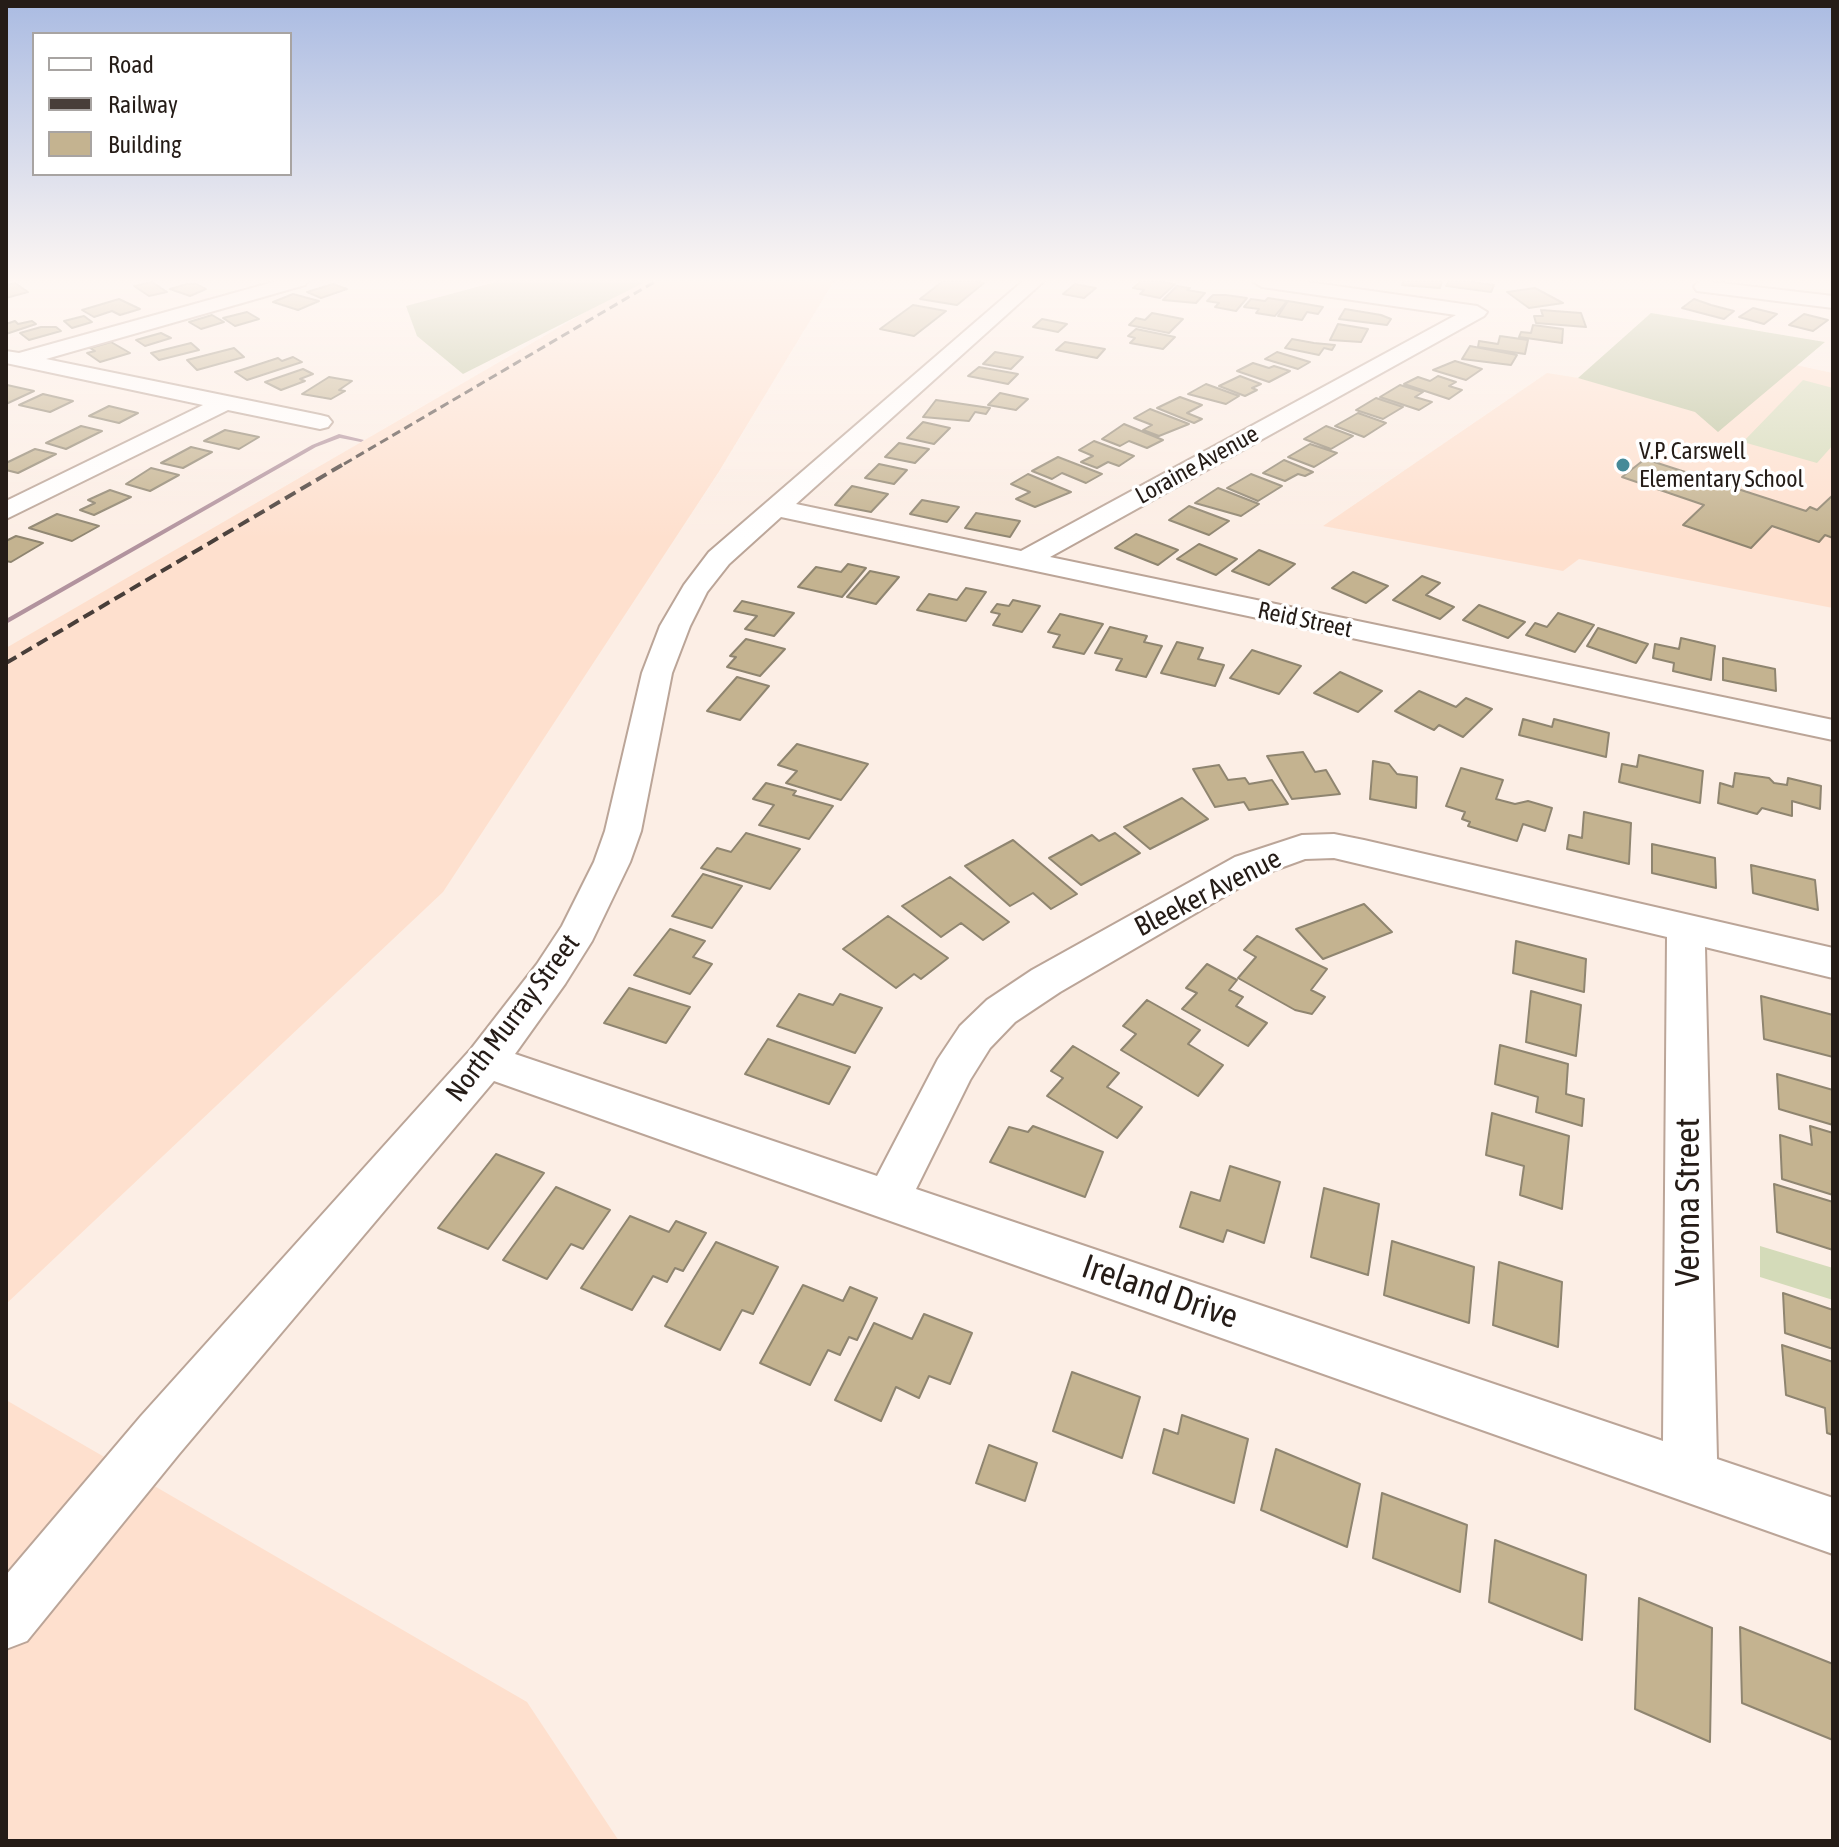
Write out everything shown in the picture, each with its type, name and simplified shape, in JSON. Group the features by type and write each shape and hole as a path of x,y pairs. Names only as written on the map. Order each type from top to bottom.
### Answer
{"street":[{"path":"55,367 320,422"},
{"name":"North Murray Street","path":"6,1620 160,1435 486,1061 551,974 578,931 607,874 623,831 657,673 675,626 694,591 719,558 936,367"},
{"name":"Loraine Avenue","path":"1023,561 1376,367"},
{"path":"6,511 224,403"},
{"name":"Reid Street","path":"777,508 1833,730"},
{"name":"Bleeker Avenue","path":"889,1198 953,1071 975,1037 1001,1011 1046,981 1215,884 1277,855 1302,847 1334,846 1490,880 1833,963"},
{"name":"Verona Street","path":"1686,929 1690,1474"},
{"name":"Ireland Drive","path":"486,1061 1690,1474 1833,1526"}],"shaded area":[{"path":"490,367 782,367 718,473 443,892 6,1304 6,648"},
{"name":"V.P. Carswell Elementary School","path":"1787,367 1833,373 1833,608 1579,559 1563,571 1323,526 1547,373 1746,404"},
{"path":"6,1400 527,1702 619,1841 6,1841"}],"green space":[{"path":"455,367 476,367 463,374"},
{"path":"1590,367 1795,367 1718,432 1695,412 1578,378"},
{"path":"1803,380 1833,388 1833,445 1817,463 1743,442"},
{"path":"1760,1246 1833,1268 1833,1300 1760,1277"}],"building":[{"path":"250,367 286,367 247,380 235,372"},
{"path":"979,367 1018,374 1008,384 968,376"},
{"path":"1245,367 1278,367 1290,371 1269,382 1237,371"},
{"path":"1440,367 1482,369 1466,380 1433,370"},
{"path":"303,369 313,374 300,379 305,381 281,390 265,382"},
{"path":"1240,376 1261,384 1245,396 1219,386"},
{"path":"1438,376 1456,382 1449,386 1462,390 1449,399 1404,384 1418,377 1430,381"},
{"path":"329,377 352,381 339,390 345,391 331,399 302,394"},
{"path":"1206,384 1239,396 1226,404 1188,394"},
{"path":"7,385 34,391 6,404"},
{"path":"1400,385 1423,392 1415,397 1432,402 1419,410 1380,397"},
{"path":"1000,393 1028,399 1016,410 988,405"},
{"path":"43,394 73,401 50,412 19,405"},
{"path":"1180,397 1202,405 1187,413 1202,419 1194,423 1157,408"},
{"path":"1376,398 1403,407 1383,419 1356,410"},
{"path":"936,400 990,408 986,414 975,412 969,421 923,417"},
{"path":"109,406 138,413 119,423 89,416"},
{"path":"1150,409 1189,424 1159,436 1143,430 1152,425 1134,418"},
{"path":"1358,413 1386,423 1364,437 1335,426"},
{"path":"923,422 950,428 934,444 907,438"},
{"path":"1124,424 1163,440 1147,448 1129,441 1120,446 1102,439"},
{"path":"81,426 102,431 66,449 46,443"},
{"path":"1326,426 1353,436 1331,449 1304,439"},
{"path":"225,430 259,437 239,449 204,441"},
{"path":"1094,441 1134,456 1119,466 1108,462 1097,468 1081,462 1093,456 1079,450"},
{"path":"899,443 929,449 915,463 885,457"},
{"path":"1310,444 1337,453 1314,467 1288,457"},
{"path":"191,447 212,452 183,468 161,463"},
{"path":"35,449 56,454 18,473 6,470 6,463"},
{"path":"1058,457 1102,474 1086,483 1062,473 1052,479 1032,471"},
{"name":"V.P. Carswell Elementary School","path":"1645,459 1806,511 1810,507 1817,510 1833,495 1833,538 1825,535 1819,542 1772,526 1751,548 1683,525 1704,505 1622,477"},
{"path":"1284,460 1313,472 1305,476 1298,474 1285,481 1263,473"},
{"path":"879,464 907,470 894,484 865,478"},
{"path":"151,468 179,475 150,491 126,484"},
{"path":"1028,474 1071,492 1035,507 1016,499 1030,492 1011,484"},
{"path":"1251,474 1282,486 1258,501 1227,488"},
{"path":"852,486 888,494 871,512 835,505"},
{"path":"1218,488 1259,504 1241,516 1195,503"},
{"path":"110,490 131,497 94,515 80,510 95,503 88,500"},
{"path":"922,500 959,507 947,522 910,514"},
{"path":"1189,506 1229,521 1209,535 1169,520"},
{"path":"976,513 1020,521 1010,537 965,528"},
{"path":"57,514 99,526 72,541 29,528"},
{"path":"1136,534 1178,550 1158,565 1115,548"},
{"path":"16,536 43,543 11,562 6,561 6,541"},
{"path":"1199,544 1237,559 1216,575 1177,559"},
{"path":"1259,550 1295,564 1269,585 1232,571"},
{"path":"848,564 866,568 842,597 798,587 816,567 841,572"},
{"path":"870,571 899,577 876,604 847,597"},
{"path":"1353,572 1388,586 1366,603 1332,588"},
{"path":"1422,576 1440,583 1426,595 1454,607 1440,619 1393,600"},
{"path":"966,588 986,592 966,621 917,610 929,594 957,600"},
{"path":"1013,600 1040,606 1022,632 993,625 1000,614 991,612 997,604 1009,606"},
{"path":"742,601 794,613 774,636 745,629 757,616 734,611"},
{"path":"1479,605 1525,622 1508,638 1463,620"},
{"path":"1558,613 1594,625 1575,652 1526,635 1535,623 1547,627"},
{"path":"1060,614 1103,624 1084,654 1053,647 1060,635 1048,632"},
{"path":"1110,627 1147,636 1144,642 1162,646 1146,677 1116,670 1122,659 1095,653"},
{"path":"1598,628 1648,644 1636,663 1587,646"},
{"path":"1681,638 1715,646 1711,680 1673,671 1674,663 1653,658 1655,644 1679,649"},
{"path":"746,639 785,649 760,676 727,667 736,657 730,656"},
{"path":"1177,642 1203,648 1198,659 1224,665 1215,686 1161,673"},
{"path":"1252,650 1301,666 1279,694 1230,678"},
{"path":"1723,658 1775,669 1776,691 1723,680"},
{"path":"1340,672 1382,691 1358,712 1314,693"},
{"path":"737,677 769,686 740,720 707,711"},
{"path":"1419,691 1456,707 1466,698 1492,709 1463,737 1439,725 1434,730 1395,711"},
{"path":"1523,719 1552,727 1554,719 1609,733 1606,757 1519,735"},
{"path":"797,744 868,764 841,800 786,783 797,771 778,765"},
{"path":"1303,752 1315,772 1326,770 1340,794 1292,799 1267,756"},
{"path":"1639,755 1703,771 1700,803 1619,782 1622,764 1637,767"},
{"path":"1373,761 1389,764 1397,774 1417,777 1416,808 1370,799"},
{"path":"1219,765 1228,780 1245,778 1249,784 1272,780 1288,804 1249,810 1244,802 1215,807 1193,769"},
{"path":"1461,768 1503,780 1496,799 1515,804 1528,801 1552,808 1545,831 1523,824 1517,841 1468,826 1470,822 1462,819 1465,812 1446,806"},
{"path":"1735,773 1769,778 1774,783 1787,785 1788,778 1821,786 1820,809 1792,801 1792,816 1762,808 1757,814 1718,803 1720,783 1733,787"},
{"path":"766,783 796,791 793,795 833,806 809,839 759,825 774,805 753,799"},
{"path":"1182,798 1208,819 1150,849 1124,827"},
{"path":"1584,812 1631,823 1629,864 1567,849 1569,835 1582,838"},
{"path":"746,833 800,849 770,889 701,868 717,848 731,852"},
{"path":"1115,833 1140,853 1081,885 1049,858 1092,835 1099,841"},
{"path":"1013,840 1077,894 1051,909 1033,893 1010,906 965,866"},
{"path":"1652,844 1715,858 1716,888 1652,873"},
{"path":"1751,865 1815,880 1818,910 1753,893"},
{"path":"703,874 742,886 712,928 672,916"},
{"path":"950,877 1009,922 983,940 961,923 941,937 902,906"},
{"path":"1364,904 1392,932 1323,959 1296,929"},
{"path":"888,916 948,958 921,979 914,974 896,988 843,949"},
{"path":"670,929 705,941 693,957 712,964 690,994 634,975"},
{"path":"1257,936 1327,969 1311,990 1325,997 1312,1014 1295,1010 1238,978 1256,957 1244,950"},
{"path":"1516,941 1586,959 1584,992 1513,973"},
{"path":"1207,964 1237,980 1229,990 1243,997 1236,1006 1267,1023 1248,1046 1182,1009 1197,993 1186,988"},
{"path":"629,988 690,1007 666,1043 604,1023"},
{"path":"1531,991 1581,1005 1576,1056 1526,1042"},
{"path":"799,994 833,1005 840,994 882,1008 855,1053 777,1026"},
{"path":"1761,996 1833,1015 1833,1057 1764,1039"},
{"path":"1147,1000 1200,1030 1188,1044 1223,1065 1198,1096 1121,1050 1136,1034 1123,1026"},
{"path":"768,1039 850,1067 829,1104 745,1074"},
{"path":"1500,1045 1568,1064 1566,1094 1584,1099 1582,1126 1536,1112 1538,1097 1495,1084"},
{"path":"1073,1046 1119,1073 1107,1087 1142,1107 1117,1138 1047,1096 1063,1078 1051,1071"},
{"path":"1777,1074 1833,1090 1833,1125 1779,1109"},
{"path":"1492,1113 1569,1136 1562,1209 1520,1195 1524,1166 1486,1155"},
{"path":"1033,1126 1103,1152 1085,1197 990,1162 1009,1127 1028,1132"},
{"path":"1810,1126 1833,1133 1833,1195 1782,1179 1780,1135 1812,1145"},
{"path":"496,1154 544,1173 488,1249 438,1228"},
{"path":"1230,1166 1280,1182 1264,1243 1227,1230 1223,1242 1180,1227 1191,1192 1220,1201"},
{"path":"1774,1184 1833,1202 1833,1250 1777,1232"},
{"path":"556,1187 610,1210 583,1249 571,1244 547,1279 503,1260"},
{"path":"1324,1188 1379,1204 1368,1275 1311,1257"},
{"path":"630,1216 669,1232 676,1221 706,1233 683,1271 675,1268 667,1282 653,1276 632,1310 581,1288"},
{"path":"1392,1241 1474,1267 1469,1323 1384,1295"},
{"path":"716,1242 778,1267 753,1314 742,1310 720,1350 665,1326"},
{"path":"1499,1262 1562,1282 1558,1347 1493,1325"},
{"path":"803,1285 843,1301 850,1287 877,1298 857,1340 849,1337 840,1355 828,1350 810,1385 760,1363"},
{"path":"1783,1293 1833,1310 1833,1349 1785,1333"},
{"path":"924,1314 972,1333 950,1384 929,1376 919,1398 896,1387 881,1421 835,1400 874,1323 912,1339"},
{"path":"1782,1345 1833,1362 1833,1435 1827,1433 1825,1408 1786,1395"},
{"path":"1072,1372 1140,1397 1122,1458 1053,1431"},
{"path":"1182,1415 1248,1439 1234,1503 1153,1473 1164,1429 1178,1434"},
{"path":"989,1445 1037,1463 1025,1501 976,1483"},
{"path":"1276,1449 1360,1484 1347,1547 1261,1510"},
{"path":"1382,1493 1467,1525 1460,1592 1373,1558"},
{"path":"1495,1540 1586,1575 1582,1640 1489,1602"},
{"path":"1639,1598 1712,1628 1710,1742 1635,1709"},
{"path":"1740,1627 1833,1664 1833,1740 1742,1703"}],"waterway":[{"path":"6,622 314,446 339,436 361,440"}],"railway":[{"path":"344,464 509,367"},
{"path":"6,663 347,462"}],"place":[{"name":"V.P. Carswell Elementary School","path":"1623,465"}]}
